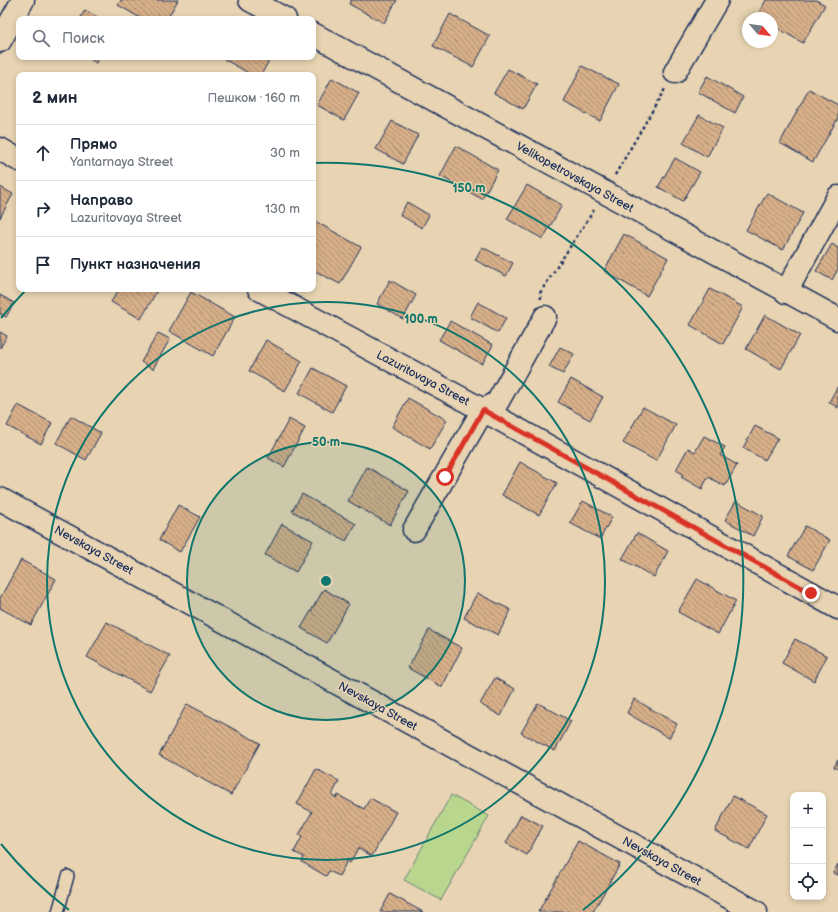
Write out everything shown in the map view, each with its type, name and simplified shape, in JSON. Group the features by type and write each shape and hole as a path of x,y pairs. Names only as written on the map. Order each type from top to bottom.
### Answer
{"street":[{"path":"0,41 23,0"},
{"path":"250,0 279,16"},
{"path":"675,72 717,0"},
{"name":"Velikopetrovskaya Street","path":"316,36 838,319"},
{"path":"0,150 16,158"},
{"path":"786,292 838,197"},
{"name":"Lazuritovaya Street","path":"265,292 483,410 838,608"},
{"path":"414,530 483,410 497,403 545,317"},
{"name":"Nevskaya Street","path":"0,499 756,912"}],"lane":[{"path":"58,912 68,876"}],"green space":[{"path":"451,795 489,816 441,900 404,880"}],"building":[{"path":"121,0 178,0 169,16 137,16 118,5"},
{"path":"351,0 397,0 384,23 349,4"},
{"path":"766,0 816,0 825,5 803,43 778,28 778,12 759,12"},
{"path":"85,10 96,16 82,16"},
{"path":"450,14 490,36 473,67 433,46"},
{"path":"226,60 269,60 263,72 247,72"},
{"path":"582,66 619,84 600,121 564,102"},
{"path":"508,69 537,84 523,109 494,93"},
{"path":"707,76 743,97 735,113 698,92"},
{"path":"332,78 359,93 344,120 317,105"},
{"path":"809,89 838,105 838,118 813,162 780,143"},
{"path":"699,115 723,128 707,157 683,143"},
{"path":"392,121 418,135 403,164 376,149"},
{"path":"456,146 498,170 482,199 440,176"},
{"path":"675,158 700,172 683,201 658,187"},
{"path":"527,185 562,205 543,239 507,219"},
{"path":"0,187 13,194 0,218"},
{"path":"767,193 803,213 783,250 746,230"},
{"path":"407,202 429,215 422,228 400,215"},
{"path":"316,222 361,247 340,284 316,272"},
{"path":"624,234 668,258 647,296 604,271"},
{"path":"832,244 838,248 838,269 832,280 816,271"},
{"path":"482,247 513,263 506,276 475,260"},
{"path":"390,280 416,295 403,319 377,304"},
{"path":"710,289 743,307 723,344 690,325"},
{"path":"117,292 156,292 141,319 111,302"},
{"path":"191,292 235,317 213,356 169,331"},
{"path":"0,295 14,303 6,317 0,314"},
{"path":"478,302 506,318 498,333 470,317"},
{"path":"765,315 800,335 781,369 746,349"},
{"path":"450,321 493,345 482,364 439,340"},
{"path":"0,332 7,336 0,348"},
{"path":"158,333 170,339 153,369 141,362"},
{"path":"266,340 302,361 285,391 249,371"},
{"path":"560,347 574,354 563,374 549,367"},
{"path":"313,368 346,386 332,412 299,393"},
{"path":"571,379 603,397 590,420 558,402"},
{"path":"838,386 838,408 829,402"},
{"path":"408,398 447,420 430,449 392,427"},
{"path":"18,405 52,423 41,444 7,426"},
{"path":"643,407 676,425 656,461 623,443"},
{"path":"71,416 101,433 86,460 56,443"},
{"path":"289,419 305,428 284,467 268,458"},
{"path":"755,426 778,438 765,460 743,448"},
{"path":"704,436 725,447 720,455 737,465 725,486 708,477 702,489 681,477 683,474 676,470 688,448 695,452"},
{"path":"520,462 557,483 539,515 502,495"},
{"path":"367,467 409,491 390,525 348,501"},
{"path":"302,494 356,524 346,541 292,511"},
{"path":"583,501 612,517 600,539 570,523"},
{"path":"736,501 763,516 753,536 725,520"},
{"path":"178,505 200,517 180,552 159,540"},
{"path":"282,524 313,541 296,572 265,555"},
{"path":"805,526 830,540 813,570 788,556"},
{"path":"637,533 668,551 654,577 622,559"},
{"path":"21,560 56,579 31,625 0,608 0,598"},
{"path":"697,579 736,601 718,634 678,612"},
{"path":"324,589 349,604 327,643 301,628"},
{"path":"477,593 511,610 498,635 464,618"},
{"path":"107,622 170,656 150,691 87,657"},
{"path":"429,630 462,648 442,687 408,668"},
{"path":"795,639 827,656 814,681 782,663"},
{"path":"495,678 515,689 501,716 480,704"},
{"path":"634,699 677,724 669,738 627,713"},
{"path":"538,703 571,721 555,751 521,733"},
{"path":"187,704 260,743 231,795 159,755"},
{"path":"838,760 838,769 834,767"},
{"path":"316,769 339,781 332,795 337,798 338,795 364,809 370,798 396,812 372,856 358,848 350,863 347,861 339,876 329,871 326,876 302,862 304,857 294,852 302,837 299,835 312,812 297,804"},
{"path":"733,796 767,814 749,849 715,831"},
{"path":"521,815 543,826 527,855 506,843"},
{"path":"578,841 620,864 593,912 538,912"},
{"path":"838,864 838,875 833,873"},
{"path":"390,894 423,912 380,912"}],"route":[{"path":"445,477 483,410 811,593"}]}
